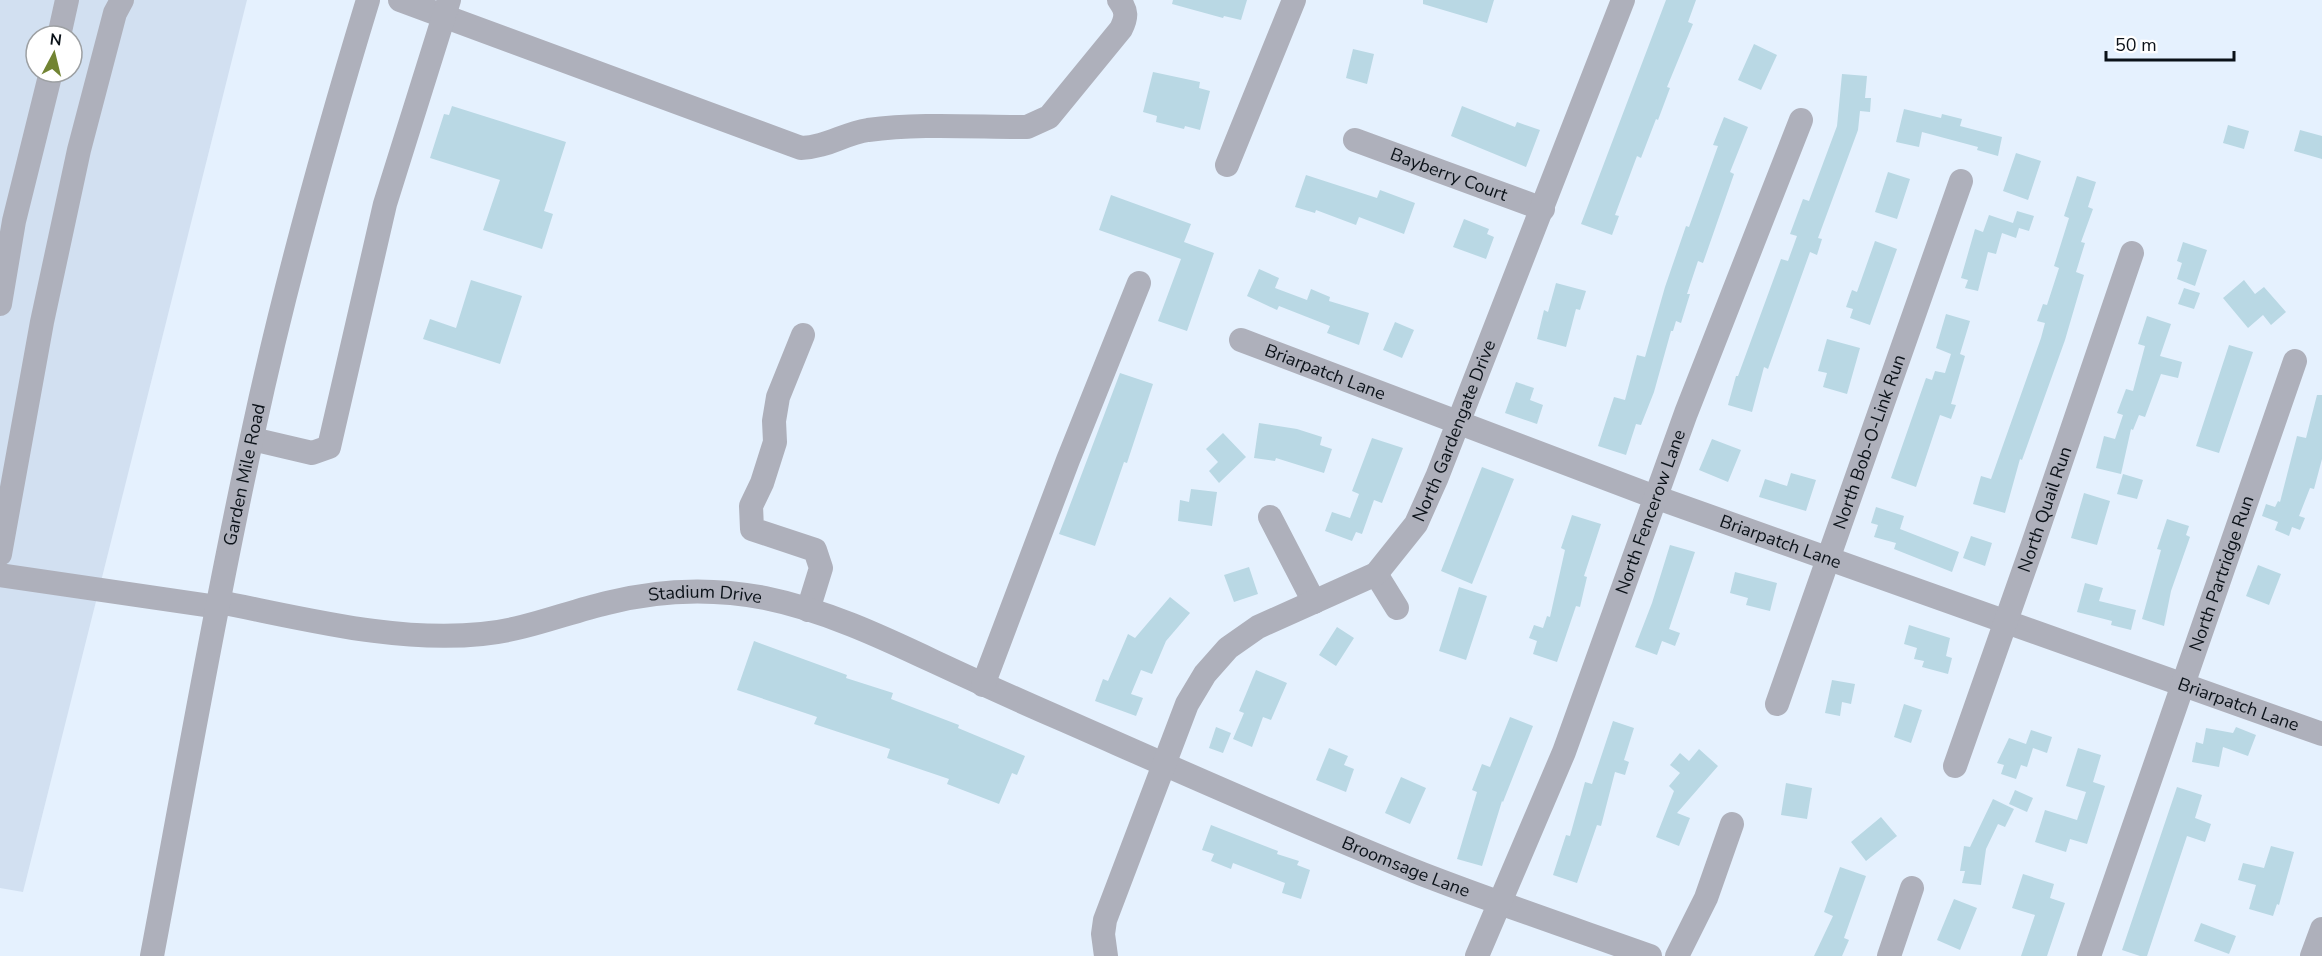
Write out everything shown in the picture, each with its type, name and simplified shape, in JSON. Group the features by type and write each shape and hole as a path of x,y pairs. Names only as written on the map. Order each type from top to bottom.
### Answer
{"street":[{"path":"62,24 67,0"},
{"path":"0,554 42,322 79,150 115,13 122,0"},
{"name":"Garden Mile Road","path":"152,956 252,439 289,282 328,133 368,0"},
{"path":"400,0 447,8 801,148 818,147 843,136 867,130 918,127 1027,127 1038,123 1048,117 1121,29 1126,11 1119,0"},
{"path":"1227,165 1294,0"},
{"name":"North Gardengate Drive","path":"1106,956 1103,934 1105,920 1195,688 1205,674 1228,648 1258,627 1376,574 1416,524 1437,477 1543,209 1619,1"},
{"path":"252,439 312,453 329,447 385,204 447,8"},
{"path":"0,304 14,221 48,84"},
{"name":"North Fencerow Lane","path":"1477,956 1564,752 1655,496 1801,120"},
{"name":"Bayberry Court","path":"1355,140 1543,209"},
{"name":"North Bob-O-Link Run","path":"1777,704 1961,181"},
{"name":"North Quail Run","path":"1955,766 2132,253"},
{"path":"983,685 1068,460 1139,283"},
{"path":"803,335 778,397 774,421 775,441 762,483 751,506 752,529 815,550 821,568 808,610"},
{"name":"Briarpatch Lane","path":"1241,340 1655,496 2322,734"},
{"name":"North Partridge Run","path":"2089,956 2295,361"},
{"path":"1270,518 1314,602"},
{"path":"1376,574 1397,608"},
{"name":"Stadium Drive","path":"0,575 219,605 371,630 438,636 506,631 628,598 681,592 762,597 838,619 887,639 983,685 1165,764"},
{"name":"Broomsage Lane","path":"1165,764 1419,873 1650,956"},
{"path":"1677,956 1706,898 1732,824"},
{"path":"1889,956 1912,888"},
{"path":"2312,956 2322,928"}],"shaded area":[{"path":"0,0 247,0 23,892 0,888"}],"building":[{"path":"1173,0 1247,0 1241,20 1224,16 1223,18 1172,4"},
{"path":"1423,0 1494,0 1487,23 1423,4"},
{"path":"1666,0 1696,0 1688,22 1693,24 1667,87 1670,88 1658,120 1656,119 1641,158 1637,156 1615,215 1619,216 1612,235 1581,224"},
{"path":"1754,44 1777,55 1761,90 1738,80"},
{"path":"1353,49 1374,54 1367,84 1346,78"},
{"path":"1153,72 1200,82 1199,88 1210,91 1200,130 1185,126 1184,129 1156,122 1157,116 1143,112"},
{"path":"1842,74 1867,76 1865,98 1871,98 1870,112 1860,111 1858,130 1818,238 1822,239 1817,255 1810,252 1768,369 1764,367 1752,412 1728,405 1736,376 1738,376 1781,259 1788,261 1797,236 1790,234 1803,199 1809,201 1837,126"},
{"path":"452,106 566,142 544,211 553,214 542,249 483,230 500,180 430,158 444,114 449,115"},
{"path":"1462,106 1515,127 1517,122 1540,130 1526,167 1451,136"},
{"path":"1904,109 1941,118 1942,114 1962,119 1960,126 2002,137 1998,156 1977,150 1978,147 1922,132 1919,147 1896,142"},
{"path":"1724,117 1748,127 1730,172 1734,174 1703,263 1698,261 1687,294 1690,294 1681,323 1676,321 1671,331 1654,392 1641,425 1636,424 1626,455 1598,446 1614,397 1625,400 1637,355 1645,357 1665,287 1686,226 1689,227 1718,146 1713,145"},
{"path":"2228,125 2249,131 2244,149 2223,143"},
{"path":"2300,130 2322,136 2322,159 2294,151"},
{"path":"2016,153 2041,161 2028,200 2003,191"},
{"path":"1888,172 1910,179 1897,219 1875,212"},
{"path":"1306,175 1377,198 1380,190 1415,203 1404,234 1359,217 1356,225 1316,210 1315,213 1295,207"},
{"path":"2077,176 2096,182 2088,207 2093,209 2081,242 2085,243 2076,272 2084,275 2065,340 2022,460 2020,459 2005,513 1973,504 1981,476 1991,479 2041,338 2045,323 2037,321 2043,304 2047,305 2059,268 2054,266 2069,218 2064,216"},
{"path":"1111,195 1191,224 1184,242 1214,253 1187,331 1158,321 1181,259 1099,230"},
{"path":"2017,211 2034,216 2029,231 2019,228 2016,238 2002,233 1996,254 1988,252 1978,291 1965,288 1968,280 1961,278 1975,229 1983,232 1989,215 2013,223"},
{"path":"1464,219 1489,229 1487,234 1494,237 1486,259 1453,247"},
{"path":"1875,241 1897,249 1870,325 1850,318 1853,309 1846,307 1852,290 1857,292"},
{"path":"2183,242 2207,250 2195,286 2177,279 2182,263 2177,261"},
{"path":"1259,269 1279,278 1275,288 1307,300 1311,289 1330,297 1329,301 1369,313 1359,345 1327,333 1330,326 1279,306 1277,310 1247,296"},
{"path":"471,280 522,296 500,364 423,339 430,319 456,328"},
{"path":"2244,280 2255,294 2264,287 2286,312 2271,325 2263,315 2248,328 2223,298"},
{"path":"1556,283 1586,291 1580,310 1576,309 1566,347 1537,339 1544,310 1548,312"},
{"path":"2184,288 2200,293 2194,309 2178,304"},
{"path":"1946,314 1970,321 1960,354 1965,356 1951,404 1956,405 1951,419 1940,415 1916,487 1891,478 1926,378 1932,380 1935,371 1945,373 1951,354 1936,348"},
{"path":"2147,316 2171,324 2160,356 2182,362 2178,378 2161,374 2145,417 2139,415 2133,430 2131,429 2121,474 2096,468 2104,436 2115,439 2123,415 2117,413 2126,389 2133,391 2145,346 2138,344"},
{"path":"1395,322 1414,330 1402,358 1383,350"},
{"path":"1827,339 1860,348 1847,394 1823,387 1827,373 1818,371"},
{"path":"2229,345 2253,352 2219,453 2196,446"},
{"path":"1120,373 1153,384 1127,463 1124,462 1095,546 1059,534"},
{"path":"1516,382 1534,388 1530,400 1543,405 1537,424 1505,413"},
{"path":"2317,395 2322,395 2322,459 2314,489 2310,488 2299,516 2305,518 2300,530 2292,527 2289,536 2275,530 2278,522 2262,516 2266,504 2275,507 2278,501 2280,502 2297,436 2306,438"},
{"path":"1259,423 1297,429 1322,437 1320,445 1332,449 1324,473 1276,458 1275,461 1254,458"},
{"path":"1223,433 1246,457 1219,483 1209,471 1218,462 1206,449"},
{"path":"1372,438 1403,448 1382,503 1374,500 1362,534 1356,532 1352,541 1325,531 1332,512 1350,518 1359,494 1352,491"},
{"path":"1712,439 1741,450 1728,482 1699,470"},
{"path":"1482,467 1514,479 1472,584 1441,571"},
{"path":"1791,473 1816,480 1806,511 1759,497 1765,479 1787,486"},
{"path":"2123,474 2143,480 2137,499 2117,494"},
{"path":"1191,489 1217,492 1212,526 1178,521 1180,500 1189,502"},
{"path":"2084,493 2110,501 2097,545 2071,538"},
{"path":"1876,507 1904,516 1900,529 1959,552 1952,572 1894,549 1896,543 1874,537 1878,525 1871,523"},
{"path":"1572,515 1601,524 1584,576 1587,577 1580,607 1576,606 1557,662 1533,654 1537,641 1529,638 1534,625 1543,628 1547,616 1550,617 1565,550 1561,548"},
{"path":"2167,519 2189,526 2186,535 2190,537 2171,591 2164,626 2142,619 2161,550 2157,549"},
{"path":"1971,536 1992,543 1985,566 1963,558"},
{"path":"1670,545 1695,552 1669,629 1680,633 1675,646 1662,641 1657,655 1635,647"},
{"path":"2258,565 2281,574 2269,605 2246,596"},
{"path":"1249,567 1258,594 1234,602 1224,575"},
{"path":"1735,572 1777,583 1770,611 1746,605 1748,598 1730,593"},
{"path":"2085,583 2103,588 2099,601 2136,610 2131,630 2111,625 2112,621 2077,612"},
{"path":"1459,587 1487,596 1466,660 1439,651"},
{"path":"1170,597 1190,613 1166,641 1152,674 1141,670 1131,694 1143,698 1136,716 1095,701 1103,679 1108,681 1128,634 1135,638"},
{"path":"1909,625 1950,638 1946,656 1952,658 1948,674 1922,667 1924,661 1914,659 1917,648 1904,644"},
{"path":"1337,627 1354,638 1336,666 1319,655"},
{"path":"754,641 847,675 846,678 893,693 891,699 959,725 958,728 1025,756 1017,775 1012,773 999,804 947,784 949,779 887,758 890,749 814,724 817,717 737,690"},
{"path":"1256,670 1287,683 1271,720 1263,717 1252,747 1233,739 1244,713 1239,711"},
{"path":"1832,680 1855,684 1851,704 1842,702 1840,716 1825,713"},
{"path":"1904,704 1922,710 1911,743 1894,737"},
{"path":"1510,717 1533,726 1502,801 1482,866 1457,859 1477,792 1472,790 1482,764 1490,767"},
{"path":"1613,721 1634,728 1624,760 1629,762 1625,775 1615,772 1601,826 1597,825 1577,883 1553,875 1566,835 1570,836 1585,782 1592,784"},
{"path":"1216,727 1231,733 1223,753 1209,748"},
{"path":"2236,727 2256,735 2248,756 2223,747 2219,767 2192,762 2196,742 2203,744 2206,728 2233,733"},
{"path":"2031,730 2052,737 2047,753 2033,748 2027,767 2021,765 2016,779 2001,774 2004,765 1997,763 2009,738 2026,744"},
{"path":"1329,748 1348,756 1344,765 1354,769 1346,792 1316,780"},
{"path":"2078,748 2101,755 2093,782 2105,786 2087,844 2070,839 2066,852 2035,842 2045,810 2077,820 2086,792 2066,786"},
{"path":"1699,749 1718,766 1677,813 1690,818 1679,846 1656,837 1674,791 1669,786 1680,773 1670,765 1680,753 1689,761"},
{"path":"1401,777 1426,788 1410,824 1385,813"},
{"path":"1786,783 1812,788 1807,819 1781,815"},
{"path":"2177,787 2202,795 2195,818 2211,824 2205,842 2187,836 2147,956 2140,956 2122,950"},
{"path":"2015,790 2033,798 2027,812 2009,804"},
{"path":"1993,799 2014,809 2005,827 1998,824 1986,849 1981,885 1962,883 1965,871 1960,871 1964,846 1970,847"},
{"path":"1881,817 1897,836 1866,861 1851,842"},
{"path":"1211,825 1278,851 1277,854 1299,861 1297,865 1310,870 1301,899 1282,893 1285,883 1233,863 1231,869 1211,861 1214,854 1202,850"},
{"path":"2271,846 2294,852 2279,905 2277,904 2273,916 2249,909 2256,885 2238,880 2243,863 2264,868"},
{"path":"1840,867 1866,876 1844,938 1849,940 1842,956 1814,956 1833,916 1824,912"},
{"path":"2023,874 2054,884 2050,898 2065,903 2047,956 2021,956 2035,915 2012,908"},
{"path":"1954,899 1977,908 1960,950 1937,940"},
{"path":"2201,923 2236,936 2229,954 2194,941"}]}
